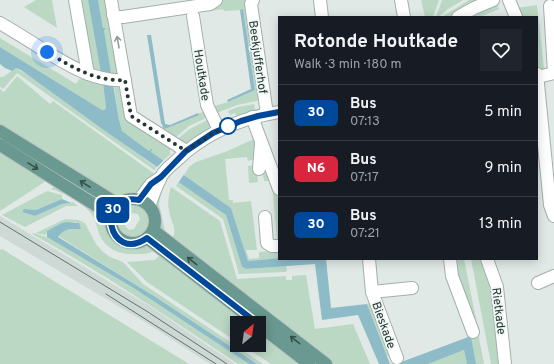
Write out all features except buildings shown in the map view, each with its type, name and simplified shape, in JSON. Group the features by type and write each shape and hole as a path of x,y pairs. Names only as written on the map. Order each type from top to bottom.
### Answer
{"main road":[{"path":"0,131 115,209"},
{"path":"0,145 115,209"},
{"path":"128,199 144,203 153,212 155,219 150,234 141,242 127,243 120,240 115,235 110,222 115,209 128,199"},
{"path":"150,234 248,316"},
{"path":"150,234 326,364"},
{"path":"266,330 309,364"}],"street":[{"path":"75,0 92,75"},
{"path":"111,0 121,81 131,116 186,151"},
{"name":"Beekjufferhof","path":"252,0 251,4 266,114"},
{"path":"320,0 322,16"},
{"path":"401,0 404,16"},
{"path":"460,16 493,0"},
{"path":"509,0 516,16"},
{"path":"114,15 123,17 213,2"},
{"path":"538,76 554,72 550,6"},
{"name":"Houtkade","path":"193,16 207,105 219,130"},
{"path":"0,23 75,69 92,75 121,81"},
{"path":"538,84 553,208"},
{"path":"144,203 151,184 161,177 186,151 219,130 252,117 278,112"},
{"path":"252,117 262,140 278,186"},
{"path":"259,169 262,140"},
{"path":"265,217 267,243 272,246 278,246"},
{"name":"Bieskade","path":"369,260 372,292 397,358"},
{"path":"450,260 452,276 473,332"},
{"name":"Rietkade","path":"488,260 498,287 505,364"},
{"path":"538,283 554,276"},
{"name":"Bieskade","path":"372,292 412,288"}],"shaded area":[{"path":"0,216 151,307 235,364 210,364 145,322 0,236"}],"green space":[{"path":"36,0 52,0 57,28 24,7"},
{"path":"78,0 88,0 102,75 90,67"},
{"path":"98,0 108,0 118,75 112,77 104,30 106,29 103,28"},
{"path":"219,0 247,0 261,100 237,105 214,114 211,107 228,102 255,90 243,10 224,11 223,9 210,11 210,7"},
{"path":"421,0 439,0 433,16 425,16"},
{"path":"442,0 463,0 439,16 436,16"},
{"path":"469,0 486,0 456,16 444,16"},
{"path":"497,3 499,9 482,16 468,16"},
{"path":"537,5 544,68 550,67 547,71 541,71 538,69 538,16 519,16 516,8"},
{"path":"0,38 76,84 80,78 103,84 106,107 105,110 102,110 0,47"},
{"path":"16,68 31,77 157,168 154,170 17,73 3,89 0,86 0,77 3,77"},
{"path":"17,76 50,104 53,101 156,175 138,192 118,197 0,127 0,89 4,92"},
{"path":"114,86 121,89 123,101 170,148 170,156 169,155 163,161 150,152 152,150 149,151 122,131"},
{"path":"254,104 255,110 236,116 235,113 230,115 228,111 238,107"},
{"path":"205,111 208,117 189,126 176,137 162,128 165,129"},
{"path":"209,119 209,130 190,143 183,144 176,140 190,129"},
{"path":"254,139 256,159 248,161 247,157 225,159 229,200 233,200 233,203 251,201 257,250 246,250 249,259 259,258 259,252 278,250 278,258 248,261 231,208 184,175 189,167 196,162 225,152"},
{"path":"0,149 49,179 0,211"},
{"path":"261,162 267,162 278,191 278,241 272,181 264,181"},
{"path":"256,165 258,182 249,183 248,166"},
{"path":"179,181 226,215 242,267 248,269 286,266 286,272 239,274 223,219 176,186"},
{"path":"163,184 159,204 166,235 158,226 158,216 155,205"},
{"path":"57,185 102,213 110,233 115,240 123,245 132,247 151,246 156,249 152,252 141,254 126,254 111,249 101,238 94,218 89,211 74,199 51,189"},
{"path":"171,187 220,221 237,279 286,276 286,280 292,280 292,276 306,275 315,329 353,324 370,364 330,364 171,241 174,229 168,204"},
{"path":"47,191 62,195 62,199 36,210 24,209 22,212 35,216 62,204 73,202 78,206 66,206 25,227 2,215"},
{"path":"130,203 143,208 146,211 150,219 148,228 142,236 134,238 126,236 120,231 116,224 115,216 120,209","holes":["133,213 138,214 140,219 134,229 129,230 125,226 128,218"]},
{"path":"65,219 79,220 85,223 96,244 102,251 110,257 123,262 143,284 230,342 230,346 154,296 58,236 65,230 81,229 77,222 67,222 47,231 46,235 36,233"},
{"path":"34,233 47,237 132,287 249,364 238,364 111,280 32,234"},
{"path":"2,249 189,364 0,364 0,250"},
{"path":"162,253 242,316 230,316 230,337 147,282 127,262 155,260"},
{"path":"453,260 464,260 478,329 475,330"},
{"path":"471,260 485,260 495,287 502,364 491,364"},
{"path":"372,302 392,354 387,356 367,304"},
{"path":"478,333 484,364 476,364 471,336"},
{"path":"266,334 304,364 271,364 253,352 266,352"},
{"path":"464,350 467,364 428,364"},
{"path":"239,352 245,352 263,364 257,364"}],"water":[{"path":"88,0 98,0 103,28 106,29 104,30 122,131 149,151 152,149 151,152 231,208 248,261 278,258 278,260 326,260 331,308 367,304 390,364 379,364 358,315 322,320 315,264 247,269 242,267 226,215 21,70 16,68 12,71 5,68 0,64 0,47 102,110 105,110 106,107"},
{"path":"243,9 255,90 228,102 227,100 251,89 240,10"},
{"path":"147,35 151,35 165,124 170,125 198,113 199,115 165,129 162,127 163,126 161,123"},
{"path":"62,199 71,203 62,204 35,216 22,212 24,209 36,210"},
{"path":"62,223 79,223 81,229 71,229 65,231 58,237 154,296 230,346 230,351 132,287 47,237 47,231"},
{"path":"471,336 476,364 467,364 464,350 428,364 396,364"},
{"path":"231,352 239,352 257,364 249,364"}],"pier":[{"path":"165,159 185,173 178,183 155,169"}],"tram line":[{"path":"0,222 148,312 227,364"},
{"path":"106,294 216,364"}],"bus line":[{"name":"30","path":"248,316 147,238 141,242 134,243 127,243 120,240 113,232 110,218 112,212 118,204 128,199 139,200 151,184 161,177 186,151 197,143 213,133 241,121 278,112"}],"route":[{"path":"47,52 75,69 96,77 116,81 125,80 131,116 186,151 213,133 228,126"}]}
